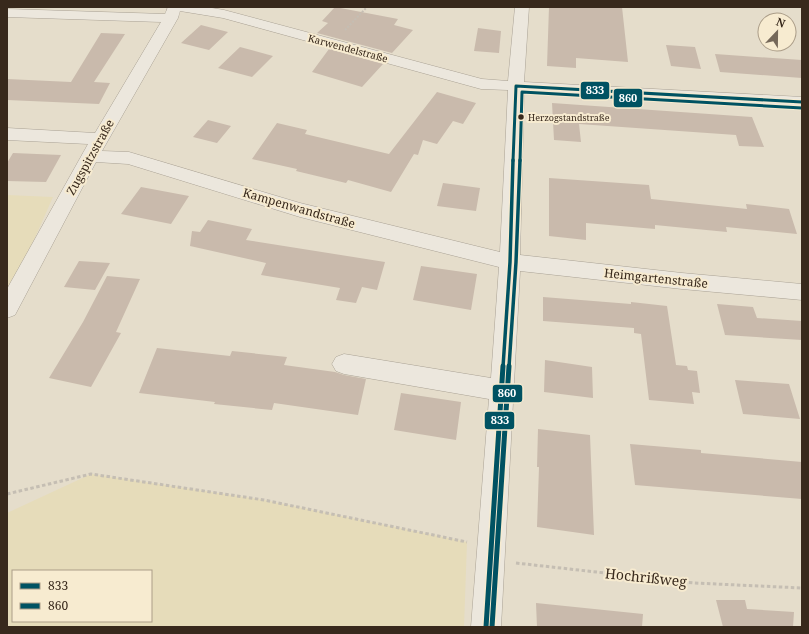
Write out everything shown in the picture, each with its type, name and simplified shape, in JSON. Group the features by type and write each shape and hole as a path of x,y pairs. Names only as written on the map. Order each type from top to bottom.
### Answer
{"street":[{"path":"486,627 510,262 516,86 522,7"},
{"name":"Karwendelstraße","path":"7,13 175,11 224,14 481,84 516,86"},
{"name":"Zugspitzstraße","path":"7,309 90,156 175,11"},
{"path":"516,86 802,102"},
{"path":"7,134 100,139"},
{"name":"Kampenwandstraße","path":"90,156 129,158 300,210 510,262"},
{"name":"Heimgartenstraße","path":"510,262 682,282 802,292"},
{"path":"344,364 502,391"}],"path":[{"path":"332,44 367,7"},
{"path":"7,494 91,474 264,500 467,542 490,560"},
{"name":"Hochrißweg","path":"490,560 694,583 802,588"}],"shaded area":[{"path":"7,195 53,197 7,301"},
{"path":"91,474 264,500 467,542 464,627 7,627 7,513"}],"building":[{"path":"335,7 398,19 394,25 413,30 392,53 317,33 328,23 322,21"},
{"path":"549,7 622,7 628,62 576,58 576,68 547,66"},
{"path":"201,25 228,32 209,50 181,43"},
{"path":"478,28 501,31 499,53 474,51"},
{"path":"101,33 125,34 94,82 110,83 99,104 7,100 7,79 71,82"},
{"path":"666,45 695,47 701,69 671,66"},
{"path":"240,47 273,56 252,77 218,68"},
{"path":"329,49 383,64 362,87 312,72"},
{"path":"715,54 802,60 802,78 720,72"},
{"path":"437,92 476,103 463,124 453,121 437,144 423,140 418,155 414,154 391,192 348,180 346,183 296,171 297,169 252,159 277,123 307,130 305,134 389,154"},
{"path":"552,103 752,117 764,147 739,146 736,135 579,124 581,142 554,140"},
{"path":"208,120 231,126 217,143 193,137"},
{"path":"13,153 61,155 46,182 7,181 7,163"},
{"path":"549,178 649,185 651,199 747,209 746,204 789,209 797,234 726,227 727,232 655,225 655,229 586,223 586,240 549,236"},
{"path":"443,183 480,188 476,211 437,206"},
{"path":"141,187 189,196 171,224 121,214"},
{"path":"208,220 252,229 246,240 385,262 377,290 362,287 356,303 336,300 340,288 261,275 266,263 190,246 192,231 200,232"},
{"path":"79,261 110,263 95,290 64,287"},
{"path":"421,266 477,274 471,310 413,300"},
{"path":"107,276 140,279 116,332 121,333 91,387 49,378 83,322"},
{"path":"543,297 631,304 631,302 667,306 676,365 687,366 688,370 697,371 700,393 692,392 694,404 649,400 641,334 634,333 634,328 543,321"},
{"path":"717,304 753,307 757,318 802,321 802,340 725,335"},
{"path":"157,348 230,356 232,351 287,357 284,365 335,372 366,379 358,415 274,403 272,410 214,404 215,402 139,393"},
{"path":"545,360 592,367 593,398 544,392"},
{"path":"735,380 789,384 800,419 743,414"},
{"path":"401,393 461,402 456,440 394,430"},
{"path":"538,429 590,435 594,535 537,527 539,467 537,467"},
{"path":"630,444 701,450 701,453 802,462 802,499 635,485"},
{"path":"716,600 745,600 747,609 794,612 793,627 723,627"},
{"path":"536,603 643,614 642,627 537,627"}],"transit line":[{"name":"833","path":"486,627 510,262 516,86 802,102"},
{"name":"860","path":"492,627 516,262 522,92 802,108"}],"place":[{"name":"Herzogstandstraße","path":"521,117"}]}
